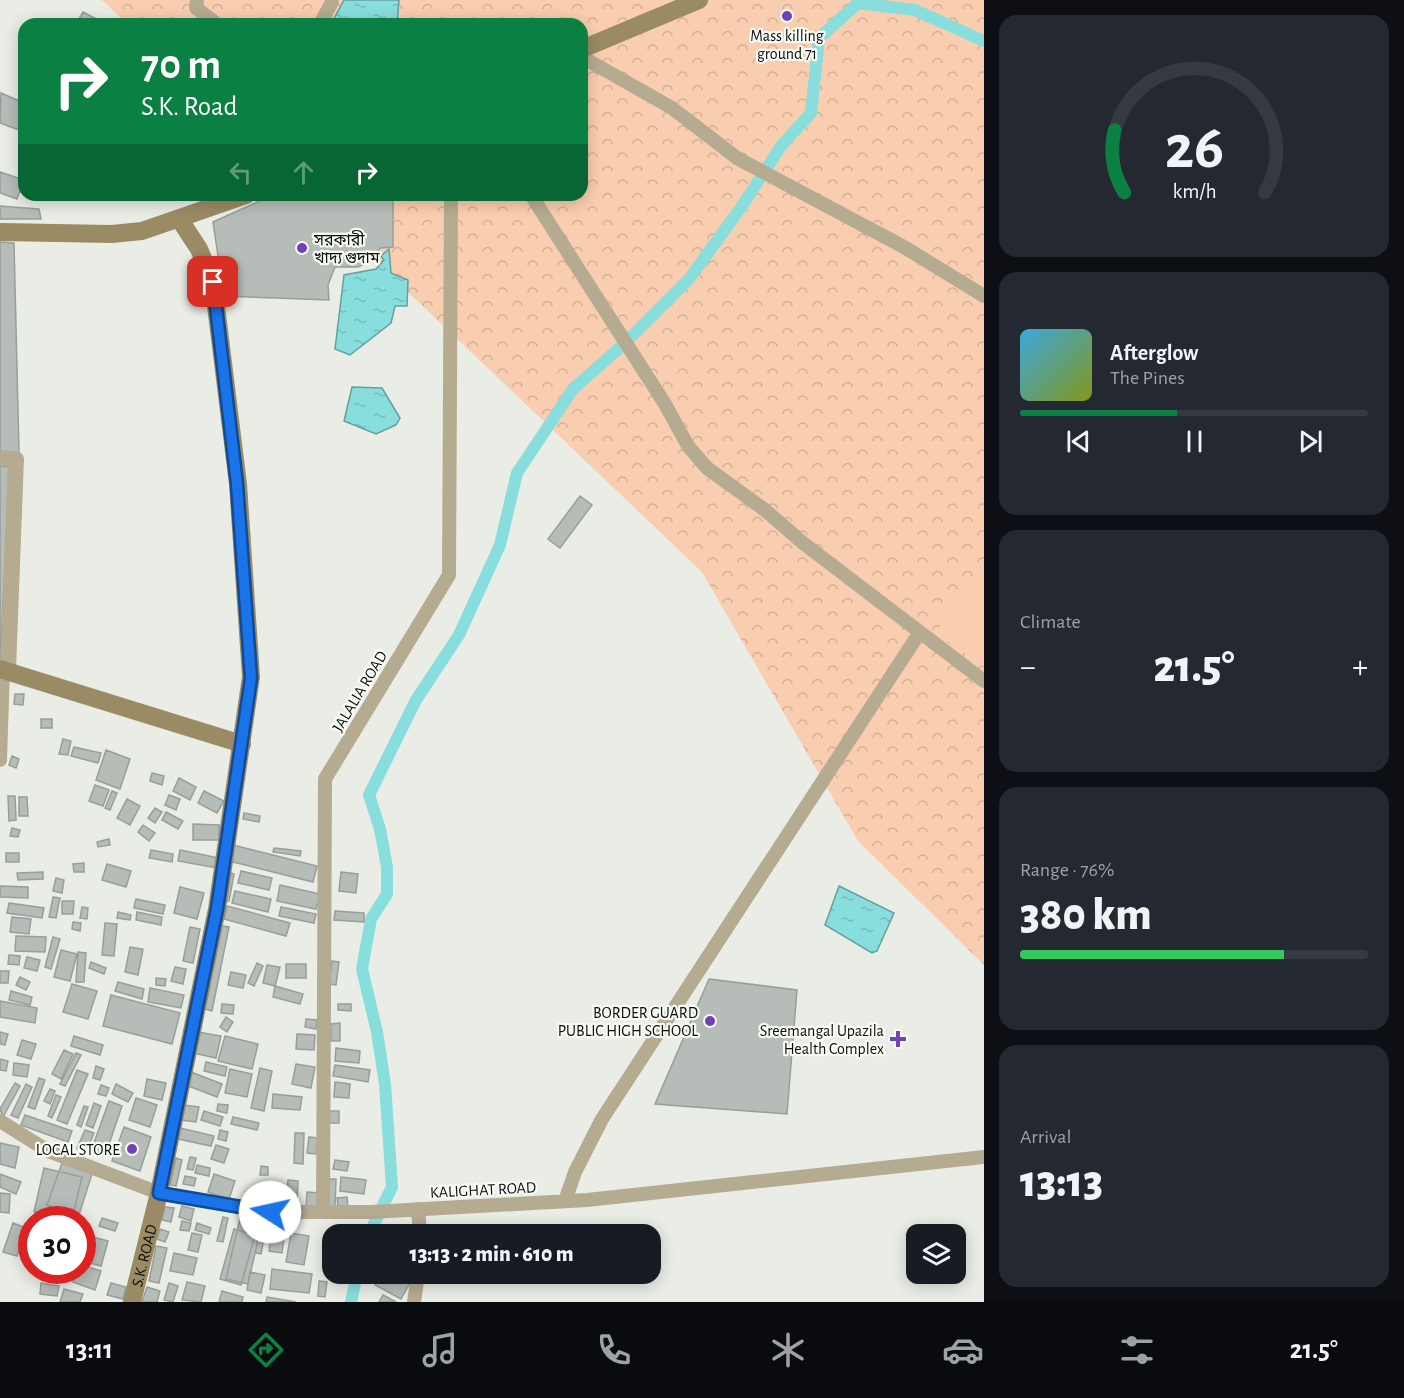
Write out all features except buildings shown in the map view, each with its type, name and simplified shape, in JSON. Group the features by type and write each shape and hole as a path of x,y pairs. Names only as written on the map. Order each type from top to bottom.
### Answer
{"main road":[{"path":"588,46 699,0"},
{"path":"0,232 112,234 142,231 180,220 230,201"},
{"name":"S.K. ROAD","path":"132,1302 159,1193 217,909 251,678 237,484 213,282 200,249 180,220"},
{"path":"4,669 242,744"}],"street":[{"path":"197,0 196,8 209,18"},
{"path":"323,18 332,2"},
{"path":"588,60 672,108 743,161 904,247 984,296"},
{"name":"JALALIA ROAD","path":"323,1212 325,779 449,576 452,201"},
{"path":"535,201 665,404 688,446 707,468 765,510 804,543 984,681"},
{"path":"0,458 16,459 0,760"},
{"path":"565,1201 575,1172 602,1119 920,632"},
{"name":"KALIGHAT ROAD","path":"0,1121 48,1151 159,1193 270,1212 371,1212 565,1201 984,1157"},
{"path":"418,1209 419,1224"},
{"path":"414,1302 417,1284"}],"green space":[{"path":"102,0 984,0 984,559 936,633 984,666 984,965 858,841 702,572 312,201 588,201 588,18 121,18"},
{"path":"984,559 984,666 936,633"}],"water":[{"path":"344,0 399,0 398,18 334,18"},
{"path":"389,249 391,273 408,280 407,306 395,306 391,323 350,355 335,349 344,275 376,269 384,260 381,256"},
{"path":"352,387 382,388 400,418 396,425 376,434 344,421"},
{"path":"839,886 894,913 877,951 872,953 825,925"}],"waterway":[{"path":"374,1224 392,1187 385,1084 377,1032 362,969 371,919 387,894 387,867 380,829 369,795 416,700 459,635 500,545 517,473 573,389 625,343 689,279 742,206 781,146 811,113 819,38 858,3 915,10 984,41"},
{"path":"351,1302 355,1284"}],"place":[{"name":"Mass killing ground 71","path":"787,16"},
{"name":"সরকারী খাদ্য গুদাম","path":"302,248"},
{"name":"BORDER GUARD PUBLIC HIGH SCHOOL","path":"710,1021"},
{"name":"Sreemangal Upazila Health Complex","path":"898,1039"},
{"name":"LOCAL STORE","path":"132,1149"}],"route":[{"path":"213,282 237,484 251,678 217,909 159,1193 270,1212"}]}
